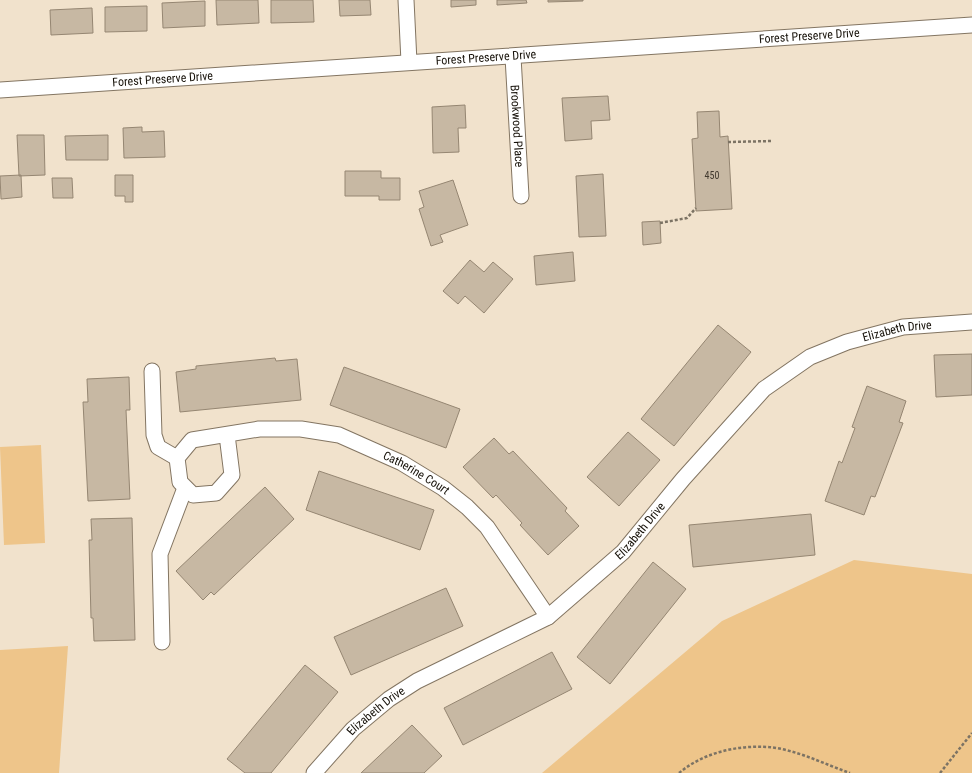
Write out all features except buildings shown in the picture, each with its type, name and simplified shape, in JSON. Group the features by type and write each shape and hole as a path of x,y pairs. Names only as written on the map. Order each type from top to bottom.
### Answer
{"street":[{"path":"406,0 409,62"},
{"name":"Forest Preserve Drive","path":"0,90 409,62 513,57 972,25"},
{"name":"Brookwood Place","path":"513,57 521,196"},
{"name":"Elizabeth Drive","path":"314,773 353,729 389,699 418,681 548,617 623,552 769,384 810,357 847,342 903,327 972,322"},
{"path":"152,371 154,435 158,446 177,458 180,482 193,495 216,493 232,475 227,435"},
{"name":"Catherine Court","path":"177,458 192,440 259,429 300,429 339,435 402,463 443,488 467,507 487,527 548,617"},
{"path":"162,642 160,554 185,488"}],"path":[{"path":"728,142 773,141"},
{"path":"660,223 687,218 696,208"},
{"path":"940,773 972,733"},
{"path":"679,773 690,764 713,753 743,748 768,747 792,753 850,773"}],"shaded area":[{"path":"41,445 45,543 4,545 0,447"},
{"path":"854,560 972,574 972,773 542,773 722,621"},
{"path":"68,646 59,773 0,773 0,650"}]}
